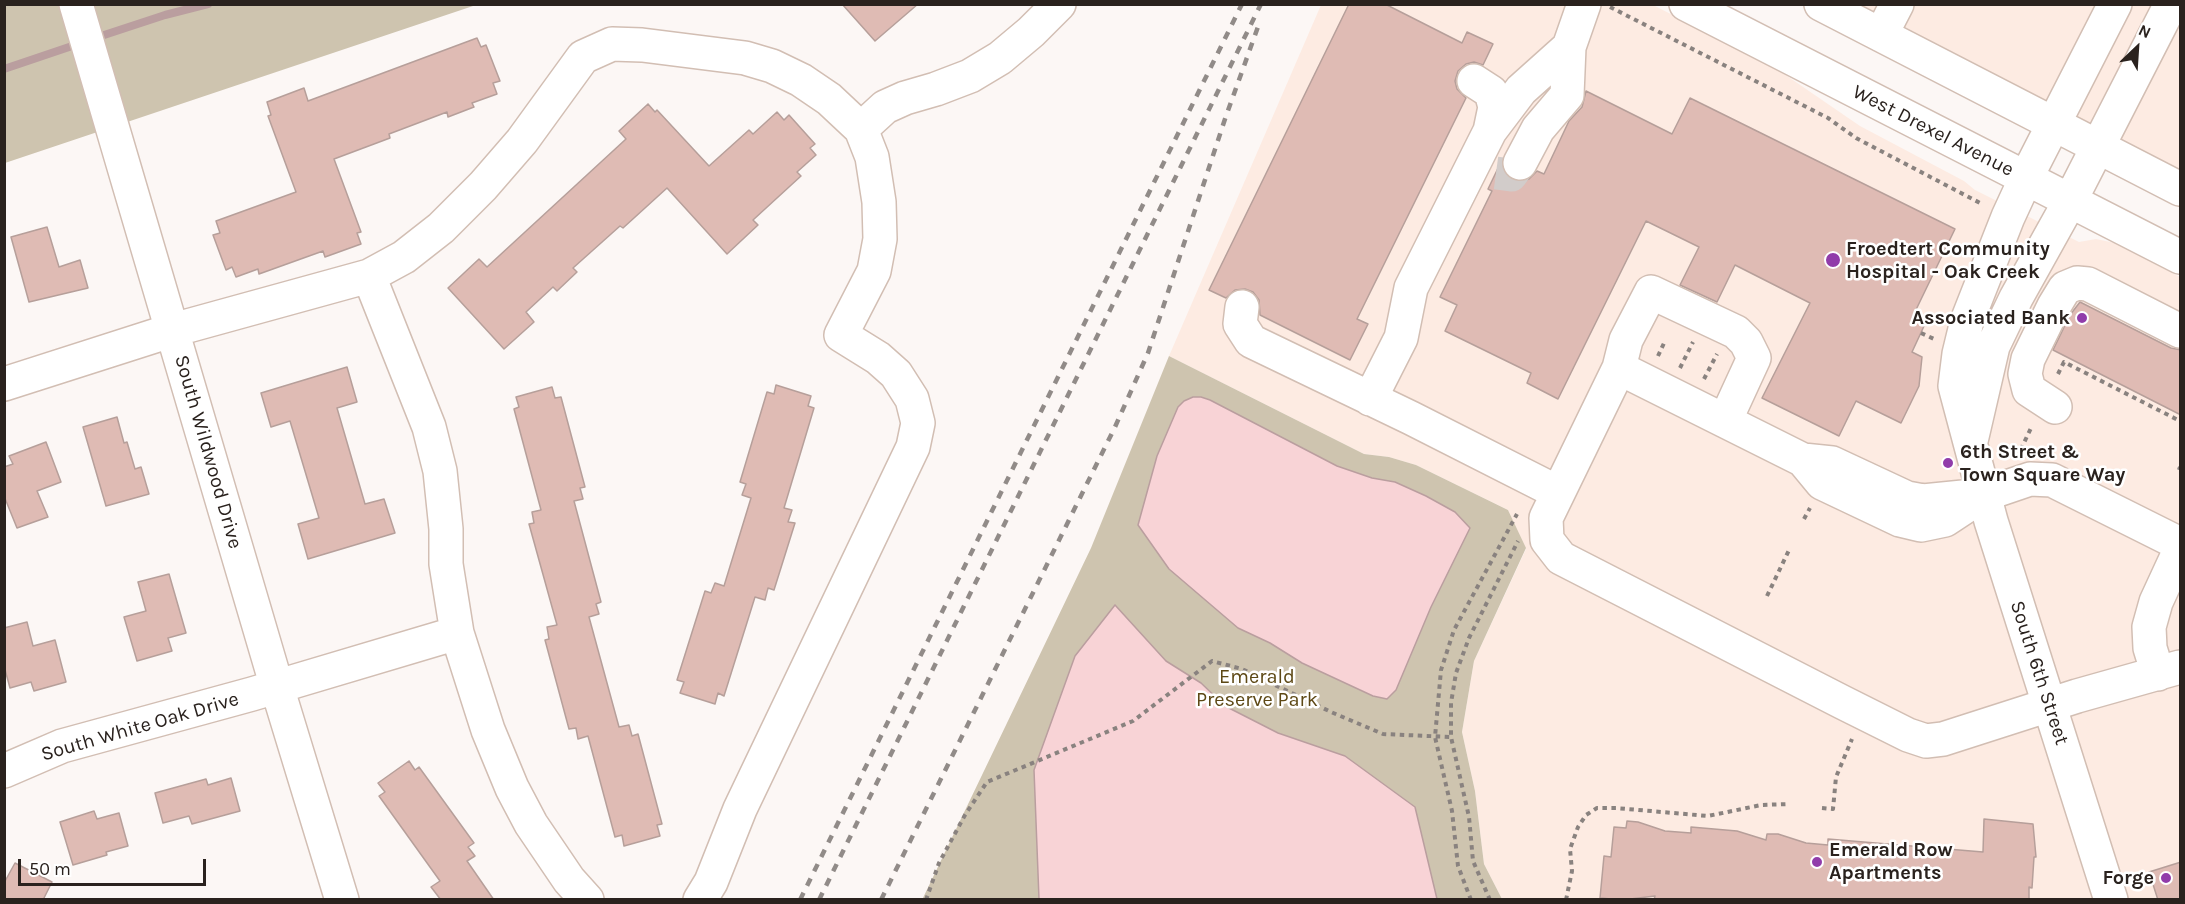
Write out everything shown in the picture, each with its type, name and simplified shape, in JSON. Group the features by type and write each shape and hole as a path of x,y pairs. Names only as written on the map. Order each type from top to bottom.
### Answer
{"street":[{"name":"South Wildwood Drive","path":"76,4 342,900"},
{"path":"861,129 885,106 970,76 1000,58 1059,4"},
{"path":"1370,399 1401,338 1411,288 1497,167 1538,129 1567,95 1569,47 1584,4"},
{"name":"West Drexel Avenue","path":"1686,4 2181,257"},
{"path":"1821,4 2181,189"},
{"path":"1881,35 1897,4"},
{"name":"South 6th Street","path":"2111,900 1983,495 1955,386 1959,354 1967,321 2025,178 2115,4"},
{"name":"South 6th Street","path":"1970,446 1993,346 2171,4"},
{"path":"4,384 173,330 369,276 404,257 441,228 483,186 522,141 583,57 612,44 642,45 745,58 772,66 829,99 861,129 872,157 879,202 880,239 874,271 841,335 878,358 896,374 912,399 918,423 913,447 740,809 711,882 700,900"},
{"path":"1490,131 1521,90 1569,47"},
{"path":"1474,81 1491,92 1495,107 1490,131 1497,167"},
{"path":"369,276 429,427 440,471 446,529 446,564 457,633 488,730 512,788 550,854 587,900"},
{"path":"2048,403 2029,390 2025,374 2028,359 2065,288 2077,283 2088,284 2181,331"},
{"path":"1725,421 1754,358 1746,342 1717,324 1651,292 1626,340 1619,368 1546,518 1547,540 1561,558 1908,735 1926,741 1942,739 2170,670 2150,648 2149,627 2166,611 2156,603 2181,550"},
{"path":"1242,307 1240,324 1251,341 1557,492"},
{"path":"1619,368 1803,460 1832,462 1907,498 1923,501 1983,495 2030,479 2052,480 2181,544"},
{"name":"South White Oak Drive","path":"4,771 62,746 277,687 457,633"}],"path":[{"path":"1620,12 1828,118 1856,138 1968,197"},
{"path":"1947,245 1969,257"},
{"path":"1680,398 1717,324"},
{"path":"1680,398 1717,324"},
{"path":"1921,333 1940,343"},
{"path":"2012,452 2021,449 2048,403 2064,362 2181,421"},
{"path":"1471,900 1458,866 1452,811 1435,737 1441,670 1454,630 1521,507"},
{"path":"1515,517 1516,525"},
{"path":"1490,900 1473,861 1469,817 1451,736 1451,703 1456,673 1469,638 1518,541 1517,533"},
{"path":"1767,596 1790,549"},
{"path":"926,900 939,863 965,815 987,782 1133,721 1212,661 1242,669 1383,734 1451,736"},
{"path":"1822,808 1833,809 1836,777 1852,739"},
{"path":"1566,900 1572,871 1570,849 1578,827 1586,815 1597,808 1616,807 1708,816 1761,805 1789,804"}],"shaded area":[{"path":"1321,5 1653,5 1771,65 1860,126 1964,181 1975,190 2079,242 2096,239 2115,243 2180,277 2180,899 1502,899 1484,864 1475,791 1462,732 1474,661 1526,549 1508,510 1416,465 1389,457 1364,454 1169,356"},
{"path":"1858,5 2180,5 2180,170"},
{"path":"1193,397 1210,400 1337,466 1372,478 1395,482 1426,496 1455,512 1470,528 1431,607 1396,690 1387,699 1373,696 1302,663 1270,643 1238,628 1169,569 1138,525 1157,456 1178,407"},
{"path":"1115,605 1166,661 1201,683 1225,706 1278,733 1345,756 1415,807 1437,899 1039,899 1034,770 1075,656"}],"green space":[{"path":"4,5 476,5 5,163"},
{"name":"Emerald Preserve Park","path":"1169,356 1364,454 1389,457 1416,465 1508,510 1526,548 1474,661 1462,732 1475,791 1484,864 1502,899 922,900 1091,548"}],"building":[{"path":"842,4 918,4 875,41"},
{"path":"1349,4 1385,4 1462,43 1467,32 1493,44 1483,65 1474,62 1466,64 1458,71 1455,81 1457,89 1466,98 1357,319 1368,324 1350,360 1260,315 1259,300 1253,292 1245,289 1235,290 1226,298 1209,290"},
{"path":"477,38 481,47 486,45 500,81 493,83 497,94 472,103 474,107 448,117 447,112 389,134 390,138 334,159 361,232 357,233 361,244 325,257 323,251 259,274 258,269 236,277 232,267 226,270 213,235 220,233 216,221 296,192 268,116 271,115 267,102 304,88 308,101"},
{"name":"Froedtert Community Hospital - Oak Creek","path":"1586,91 1672,134 1690,98 1955,229 1912,318 1925,324 1912,352 1922,357 1919,386 1901,423 1856,401 1839,436 1762,398 1810,303 1735,265 1717,302 1680,285 1699,247 1646,221 1558,399 1527,383 1531,373 1445,331 1457,305 1440,297 1492,191 1488,189 1501,162 1504,172 1512,180 1520,182 1529,179 1537,171 1544,174 1569,121 1582,107"},
{"path":"648,104 655,112 657,110 709,166 749,130 753,134 777,112 784,120 789,115 815,144 810,148 816,155 797,172 801,176 753,220 758,225 727,254 667,188 623,228 620,226 573,268 577,272 557,291 553,287 526,312 534,322 504,349 448,288 479,259 487,267 626,139 619,131"},
{"path":"47,227 59,267 80,260 88,288 29,302 11,237"},
{"path":"2080,302 2171,348 2181,350 2181,415 2053,350 2070,315"},
{"path":"347,367 357,402 337,408 365,504 384,499 395,533 308,559 298,524 319,518 290,421 271,427 261,393"},
{"path":"776,385 811,396 808,406 814,408 784,508 792,510 788,522 795,523 774,590 768,588 765,600 755,597 724,696 718,693 715,704 680,693 684,682 677,680 705,591 711,593 715,583 724,586 751,498 742,495 746,484 740,482 767,392 774,394"},
{"path":"552,387 555,398 561,397 585,487 580,488 583,499 574,501 601,602 596,604 599,614 589,617 619,727 629,725 632,736 638,734 662,824 657,825 660,836 624,846 622,835 615,837 588,736 578,739 576,728 569,729 545,640 549,639 547,627 557,625 529,524 534,523 532,512 541,510 514,409 519,407 516,397"},
{"path":"117,417 124,443 127,442 135,469 141,467 149,494 106,506 83,427"},
{"path":"46,442 61,482 37,491 48,517 17,528 4,496 4,467 13,464 9,456"},
{"path":"169,574 186,633 168,638 172,651 137,661 124,617 146,611 138,582"},
{"path":"27,622 33,646 55,640 66,682 34,691 31,682 10,688 4,666 4,628"},
{"path":"409,761 415,770 419,767 474,843 468,847 475,856 467,861 494,900 441,900 431,887 440,881 379,796 385,792 378,783"},
{"path":"231,778 240,811 192,824 189,816 163,823 155,793 206,779 208,785"},
{"path":"94,811 97,819 119,813 128,846 73,865 60,822"},
{"name":"Emerald Row Apartments","path":"1984,819 2033,824 2036,857 2034,857 2032,888 2029,887 2029,900 1654,900 1655,896 1622,900 1600,898 1604,856 1611,857 1614,827 1626,828 1627,821 1638,822 1665,831 1691,833 1691,827 1737,831 1766,840 1767,834 1778,834 1806,843 1828,845 1828,839 1983,852"},
{"name":"Forge","path":"2181,862 2181,900 2158,900 2149,872"},
{"path":"15,863 52,882 43,900 4,900 4,883"}],"waterway":[{"path":"95,38 165,15 208,4"},
{"path":"4,69 81,43"}],"tunnel":[{"path":"1496,173 1511,175 1520,163"}],"railway":[{"path":"800,900 1242,4"},
{"path":"819,900 1261,4"},
{"path":"881,900 1115,427 1148,353 1225,119 1259,24"}],"place":[{"name":"Froedtert Community Hospital - Oak Creek","path":"1833,260"},
{"name":"Associated Bank","path":"2082,318"},
{"name":"6th Street & Town Square Way","path":"1948,463"},
{"name":"Emerald Row Apartments","path":"1817,862"},
{"name":"Forge","path":"2166,878"}]}
